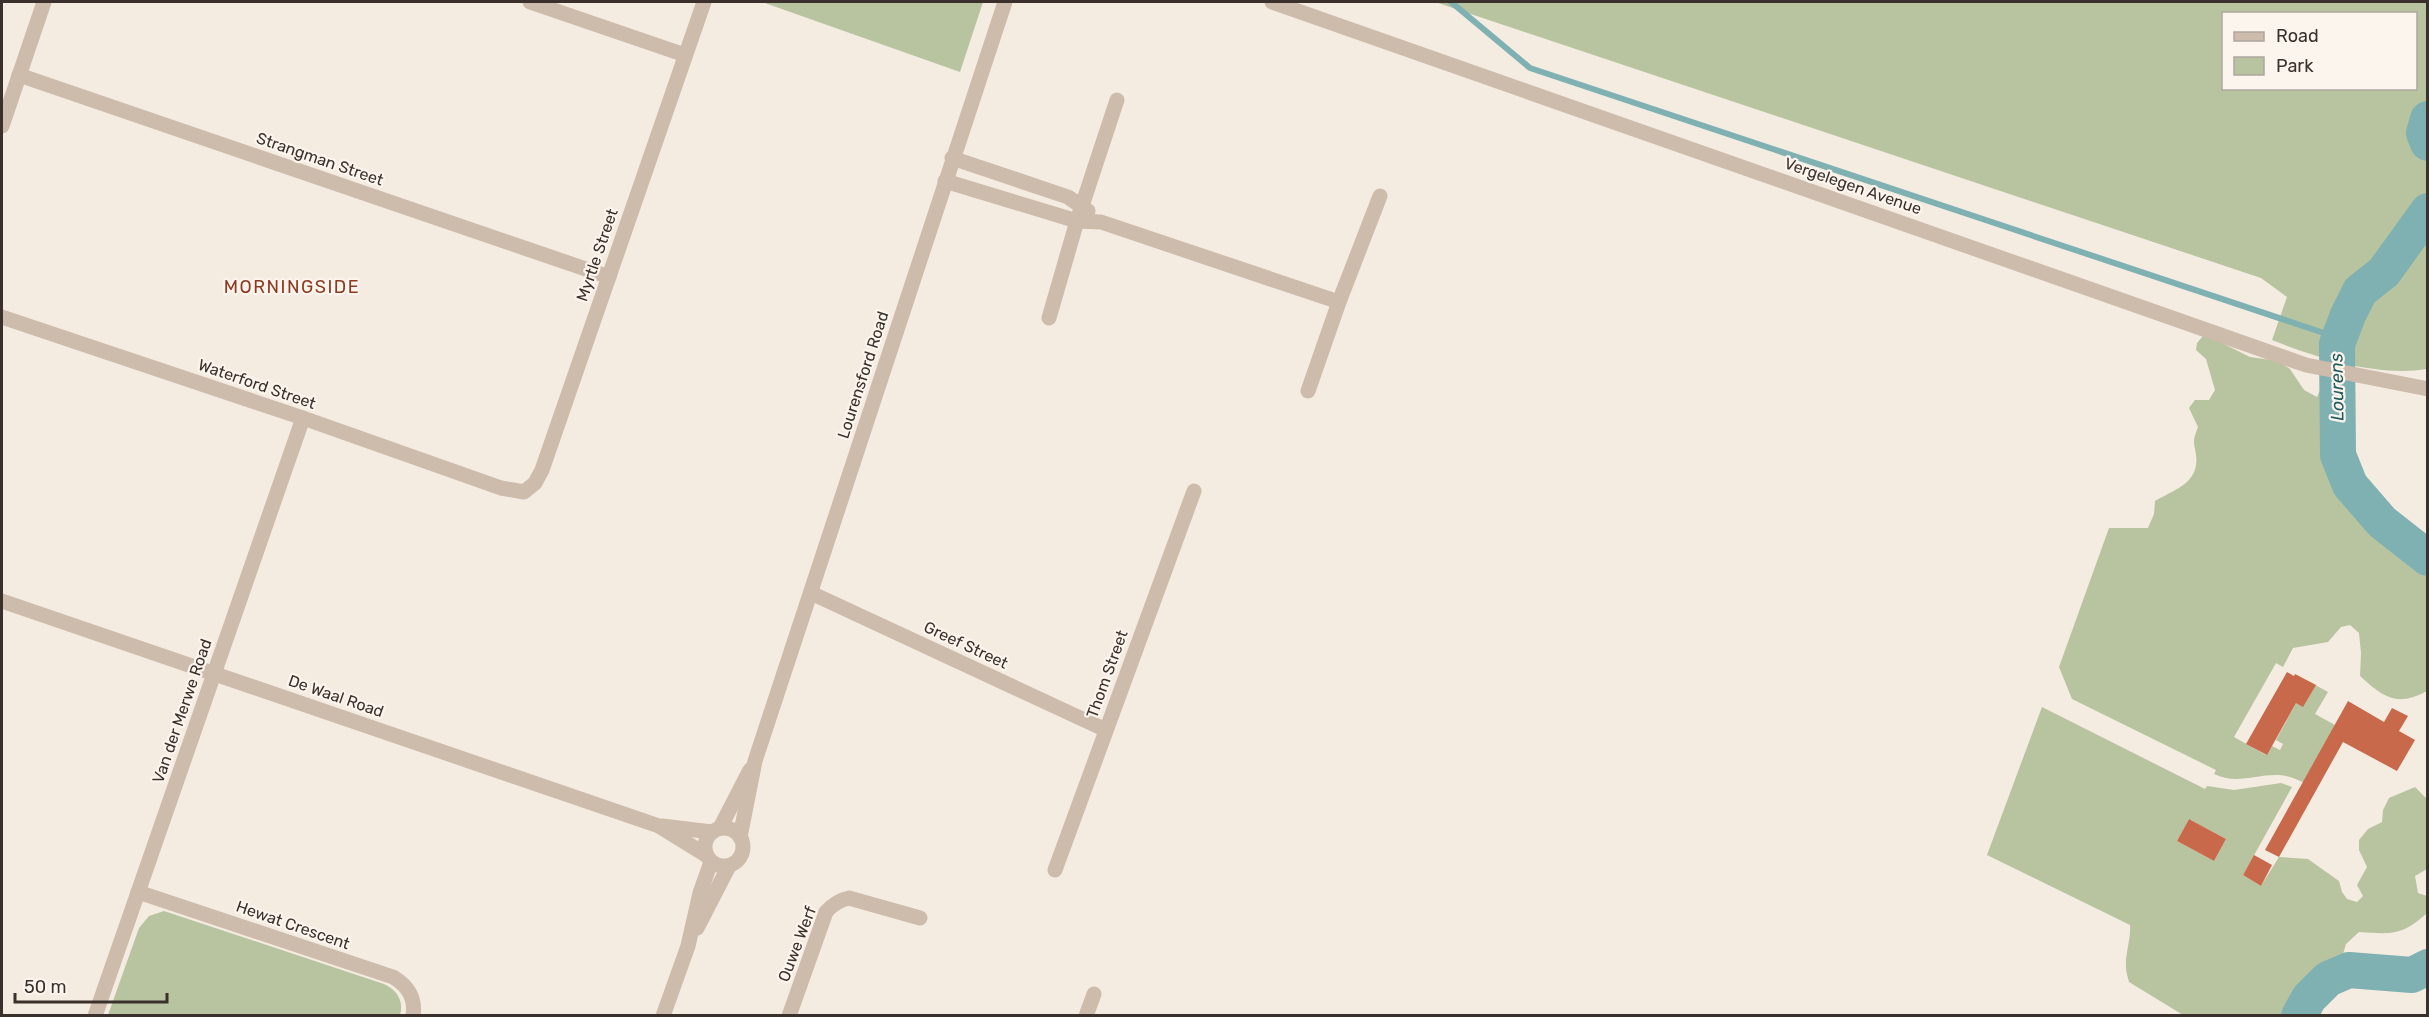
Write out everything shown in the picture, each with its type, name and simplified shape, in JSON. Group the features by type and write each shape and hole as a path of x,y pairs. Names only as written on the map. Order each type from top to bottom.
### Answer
{"street":[{"path":"2,126 44,2"},
{"path":"530,2 685,55"},
{"name":"Myrtle Street","path":"501,488 524,492 535,483 542,470 704,2"},
{"name":"Lourensford Road","path":"740,837 755,761 1005,2"},
{"name":"Vergelegen Avenue","path":"1272,2 2306,365 2427,389"},
{"name":"Strangman Street","path":"19,75 609,277"},
{"path":"1049,318 1077,221 1117,100"},
{"path":"952,158 1036,186 1082,205 1101,222"},
{"path":"945,181 1077,221 1101,222 1339,302"},
{"path":"1308,391 1380,196"},
{"name":"Waterford Street","path":"2,317 303,418 501,488"},
{"name":"Van der Merwe Road","path":"95,1016 303,418"},
{"name":"Thom Street","path":"1055,870 1194,491"},
{"name":"Greef Street","path":"811,593 1106,730"},
{"name":"De Waal Road","path":"2,601 659,826 709,859"},
{"name":"Lourensford Road","path":"716,830 755,761"},
{"name":"De Waal Road","path":"659,826 716,830"},
{"path":"663,1016 688,946 709,859 705,843 716,830 731,830 740,837 743,849 738,860 729,866 688,946"},
{"path":"709,859 719,866 729,866"},
{"name":"Hewat Crescent","path":"138,892 393,977 410,993 413,1001 413,1016"},
{"name":"Ouwe Werf","path":"789,1016 826,912 833,904 849,898 920,918"},
{"path":"1086,1016 1094,994"}],"green space":[{"path":"762,2 983,2 960,72"},
{"path":"1435,2 2427,2 2427,369 2408,371 2368,368 2328,359 2272,340 2287,297 2261,278"},
{"path":"2203,336 2212,338 2250,357 2278,361 2290,369 2304,390 2317,397 2321,388 2327,383 2334,392 2331,452 2341,483 2386,544 2427,573 2427,691 2399,699 2391,698 2376,690 2360,676 2359,633 2350,625 2341,627 2328,642 2293,648 2283,667 2276,663 2234,737 2266,755 2272,746 2280,750 2283,744 2276,740 2308,681 2328,692 2315,714 2335,725 2315,788 2279,775 2230,779 2214,774 2216,770 2072,699 2059,667 2109,528 2148,528 2154,514 2155,501 2184,484 2194,472 2196,455 2194,439 2198,427 2189,408 2195,400 2209,400 2215,390 2206,359 2196,350 2197,343"},
{"path":"2042,707 2205,789 2207,786 2234,790 2281,783 2292,787 2243,875 2261,886 2279,857 2308,859 2339,881 2347,899 2357,902 2363,896 2357,885 2367,867 2359,850 2359,840 2368,829 2382,822 2383,810 2389,798 2415,787 2427,799 2427,869 2415,876 2418,893 2427,896 2427,913 2410,926 2396,932 2359,932 2346,944 2343,954 2332,967 2313,983 2290,1015 2183,1015 2129,982 2126,962 2130,925 1987,855","holes":["2189,819 2226,839 2214,861 2177,841"]},
{"path":"164,911 384,984 393,989 398,996 401,1005 400,1015 108,1015 139,928 149,916"}],"building":[{"path":"2287,672 2316,685 2303,707 2296,703 2267,755 2246,744"},
{"path":"2348,701 2384,722 2392,708 2408,716 2399,731 2415,740 2397,771 2343,742 2279,857 2265,850"},
{"path":"2189,819 2226,839 2214,861 2177,841"},
{"path":"2254,855 2272,865 2261,886 2243,875"}],"waterway":[{"path":"1451,2 1530,68 2339,338"},
{"name":"Lourens","path":"2428,119 2424,133 2428,143"},
{"name":"Lourens","path":"2428,211 2384,272 2360,291 2337,344 2338,455 2350,485 2382,522 2428,558"},
{"name":"Lourens","path":"2299,1016 2309,998 2328,979 2349,970 2412,975 2428,967"}],"district":[{"name":"MORNINGSIDE","path":"292,287"}]}
